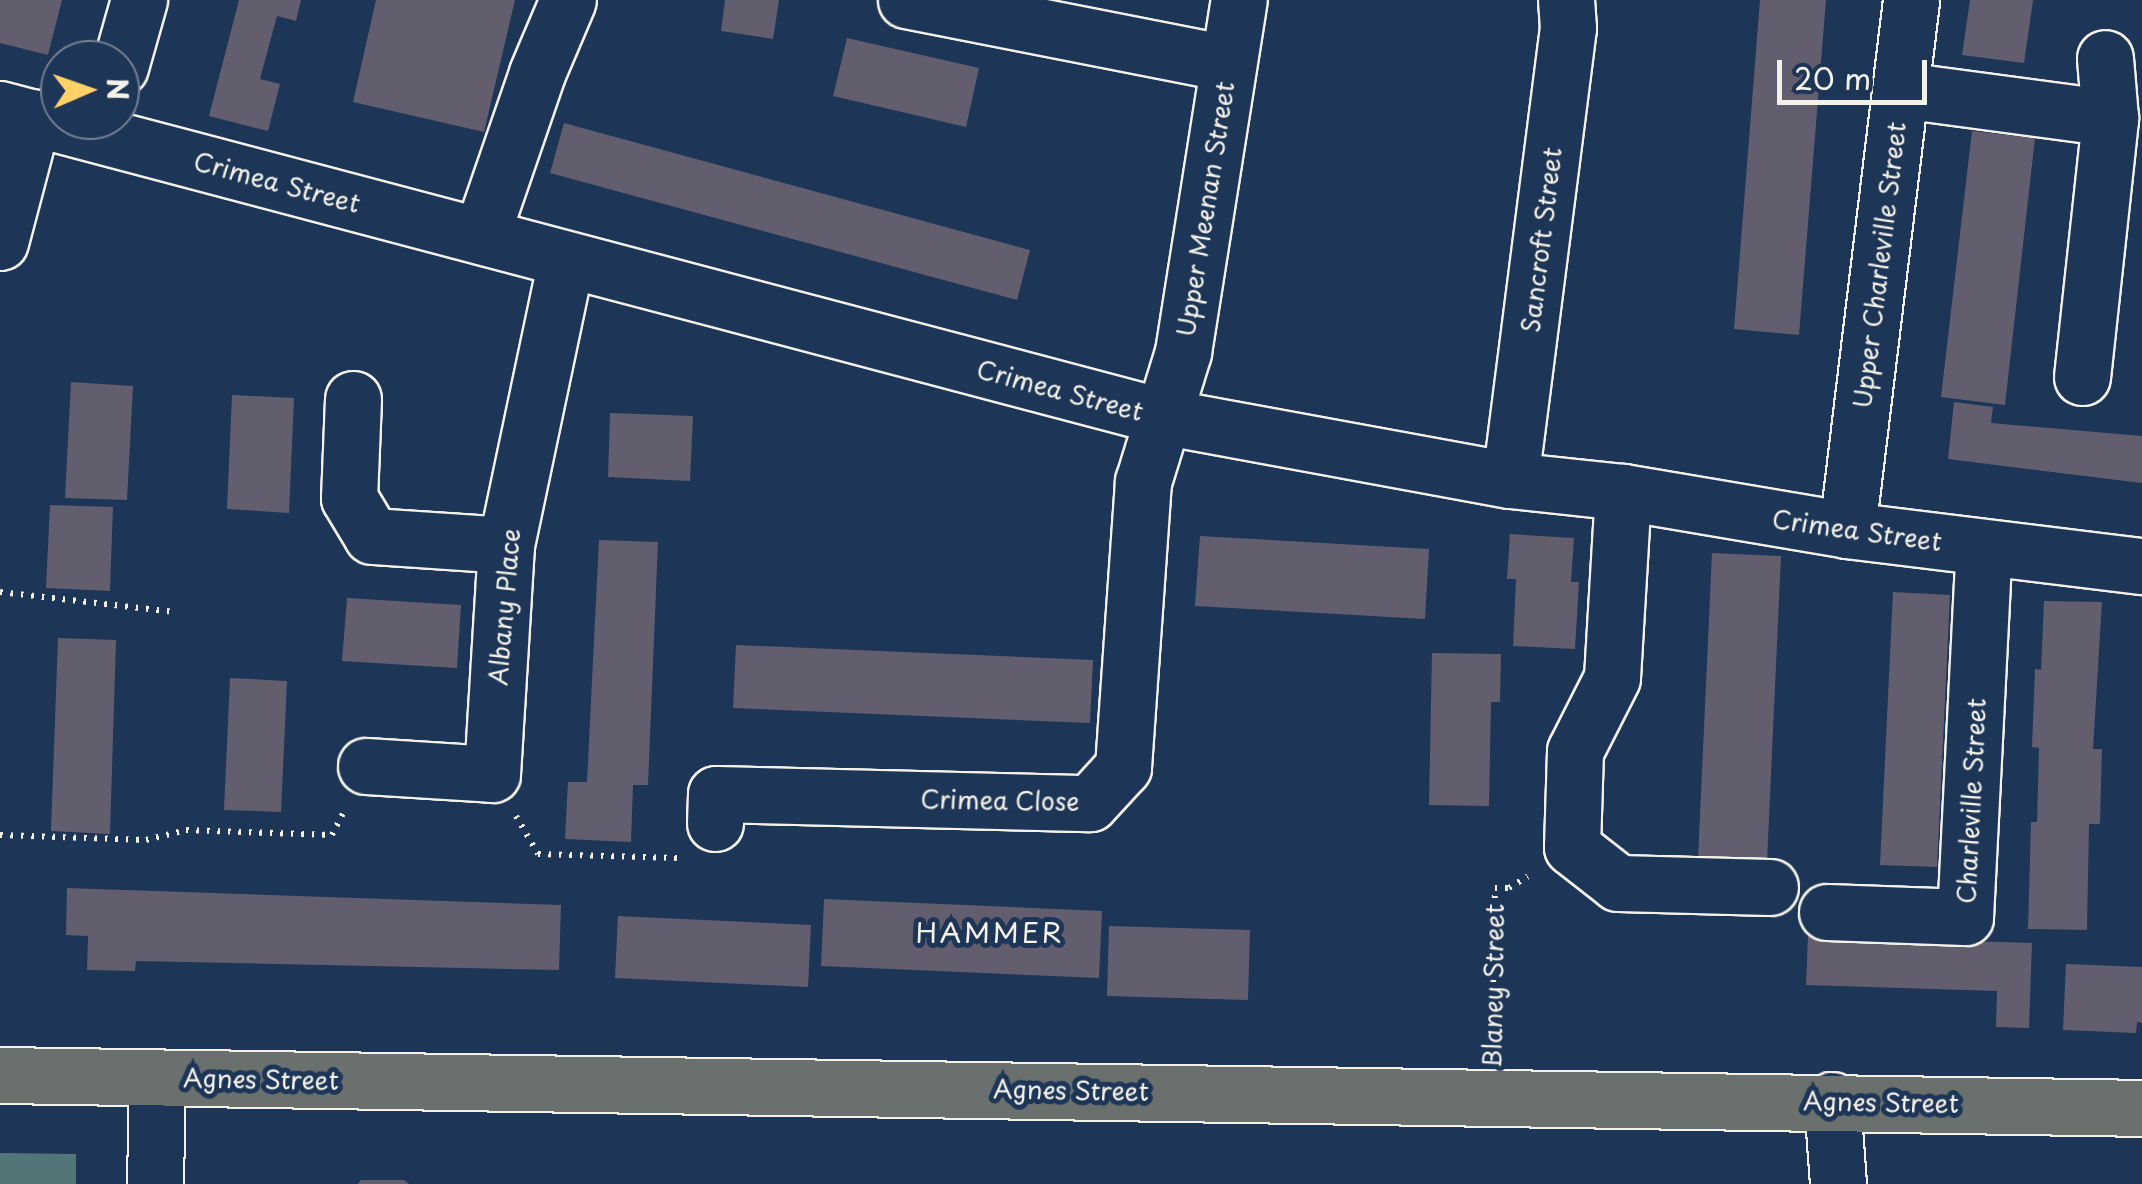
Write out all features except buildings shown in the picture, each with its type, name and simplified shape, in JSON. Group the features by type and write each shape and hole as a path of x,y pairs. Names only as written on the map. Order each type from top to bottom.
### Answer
{"main road":[{"name":"Agnes Street","path":"0,1076 1832,1100 2142,1108"}],"street":[{"path":"128,40 139,0"},
{"path":"480,236 537,73 568,0"},
{"path":"906,0 1228,62"},
{"name":"Upper Meenan Street","path":"1161,416 1183,352 1239,0"},
{"name":"Sancroft Street","path":"1510,480 1568,28 1566,0"},
{"name":"Upper Charleville Street","path":"1847,530 1912,0"},
{"path":"2082,377 2110,118 2105,58"},
{"path":"1901,90 2110,118"},
{"path":"0,242 16,113"},
{"name":"Crimea Street","path":"140,138 566,260 1161,416 1510,480 1622,492 1847,530 2142,566"},
{"name":"Albany Place","path":"492,774 506,545 566,260"},
{"path":"354,399 349,498 372,536 506,545"},
{"name":"Crimea Close","path":"715,822 716,794 1090,803 1123,767 1144,482 1161,416"},
{"path":"1622,492 1612,678 1575,751 1572,848 1618,883 1770,887"},
{"name":"Charleville Street","path":"1827,912 1965,917 1984,548"},
{"path":"366,766 492,774"},
{"path":"155,1184 156,1078"},
{"path":"1832,1100 1838,1184"}],"path":[{"path":"0,592 174,612"},
{"path":"0,835 146,840 186,830 332,836 366,766"},
{"path":"492,774 538,854 689,858 715,822"},
{"name":"Blaney Street","path":"1492,1096 1495,888 1508,888"}],"green space":[{"path":"0,1153 76,1154 76,1184 0,1184"}],"district":[{"name":"HAMMER","path":"990,932"}]}
